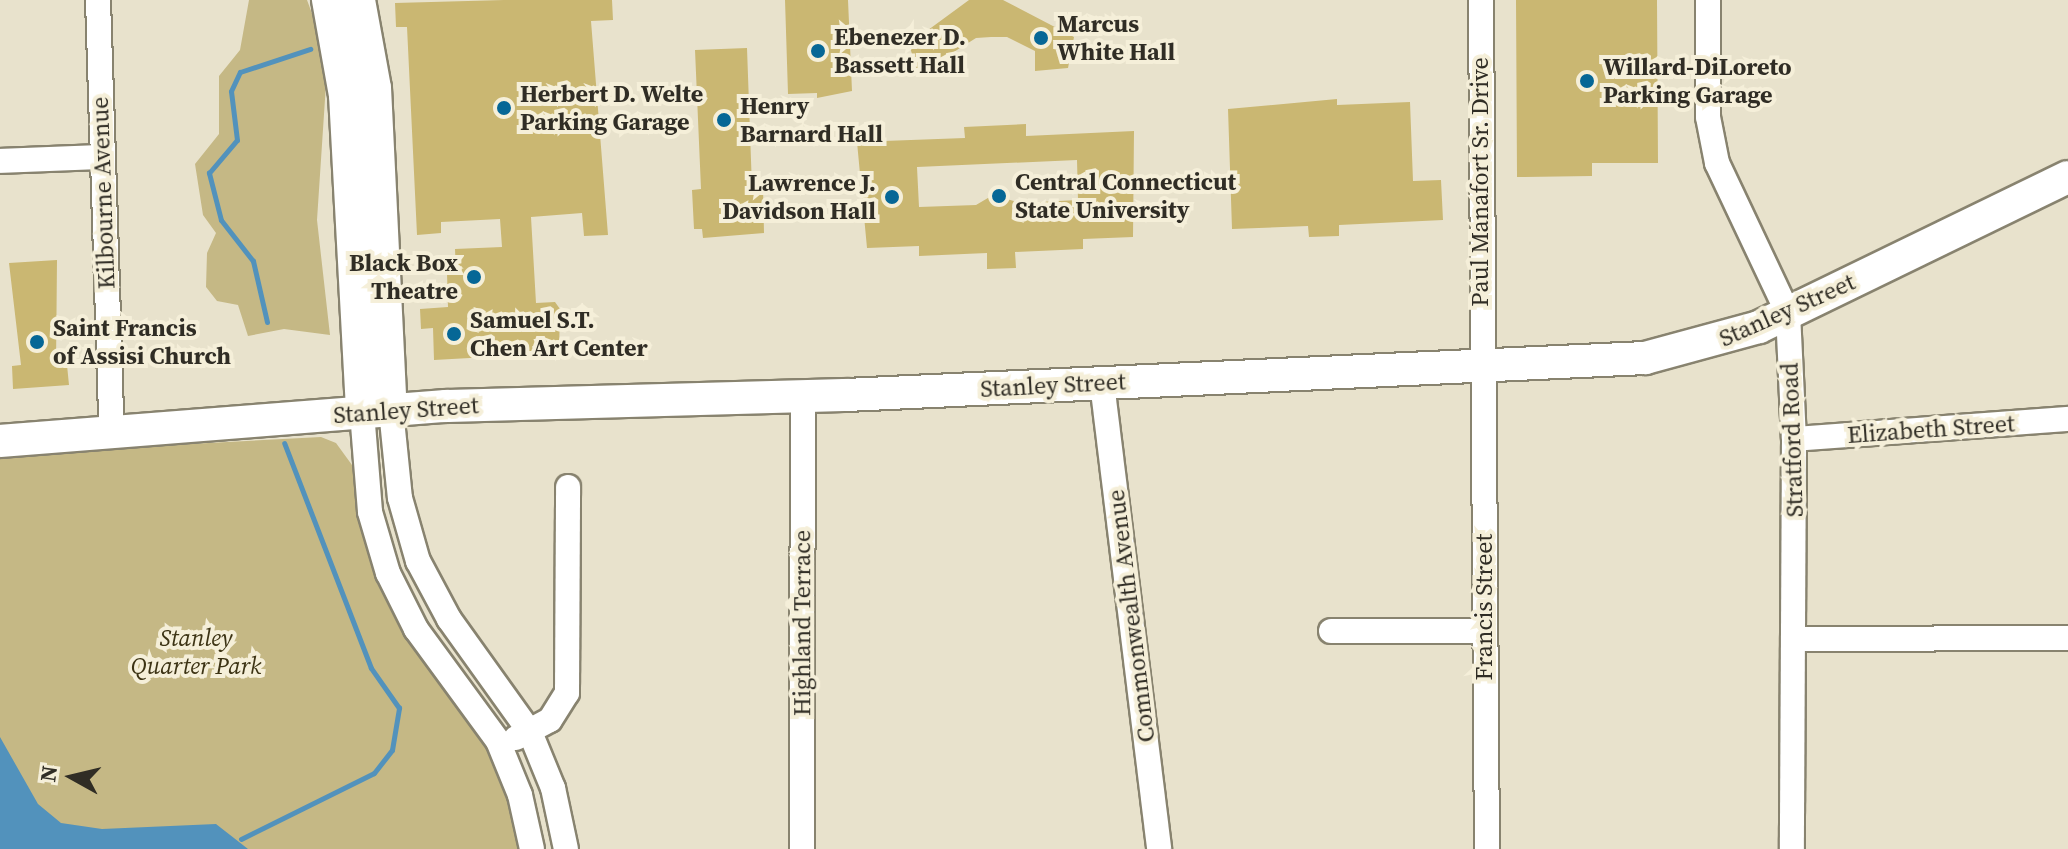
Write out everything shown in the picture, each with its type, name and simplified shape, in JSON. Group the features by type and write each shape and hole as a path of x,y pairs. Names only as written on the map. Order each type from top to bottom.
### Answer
{"main road":[{"path":"337,0 375,88 376,411"},
{"name":"Stanley Street","path":"0,441 376,411 1102,383 1660,355 1712,344 1788,313 2068,177"}],"street":[{"name":"Kilbourne Avenue","path":"98,0 112,434"},
{"name":"Paul Manafort Sr. Drive","path":"1481,0 1482,364"},
{"name":"Stratford Road","path":"1708,0 1708,117 1717,163 1788,313 1794,439 1792,849"},
{"path":"0,161 101,157"},
{"name":"Francis Street","path":"1482,364 1487,849"},
{"name":"Commonwealth Avenue","path":"1102,383 1159,849"},
{"name":"Highland Terrace","path":"802,849 803,396"},
{"path":"376,411 422,570 443,611 530,731 553,788 566,849"},
{"path":"376,411 370,512 388,573 421,638 500,746 532,849"},
{"name":"Elizabeth Street","path":"1794,439 2068,419"},
{"path":"500,746 530,731 562,708 567,693 568,487"},
{"path":"1331,631 1483,631"},
{"path":"1794,639 2068,638"}],"green space":[{"path":"249,0 307,0 317,27 326,84 317,220 330,335 284,329 248,336 238,305 217,301 206,287 207,253 216,233 203,215 195,164 219,134 219,76 240,50"},
{"name":"Stanley Quarter Park","path":"321,437 336,443 352,465 370,558 392,610 488,744 510,795 521,849 0,849 0,454"}],"water":[{"path":"0,737 38,804 61,823 102,829 216,824 248,849 0,849"}],"building":[{"name":"Herbert D. Welte Parking Garage","path":"612,0 613,20 591,21 608,235 584,236 582,213 531,217 536,303 555,302 560,309 559,353 434,360 433,328 421,329 420,309 448,307 447,273 456,273 455,249 502,247 500,219 441,222 441,233 417,235 407,27 396,27 395,3"},
{"name":"Ebenezer D. Bassett Hall","path":"785,0 848,0 852,91 817,98 817,93 788,94"},
{"name":"Marcus White Hall","path":"969,0 1003,0 1074,37 1068,68 1035,71 1035,51 1007,37 991,37 976,38 949,55 950,75 918,74 909,44"},
{"name":"Willard-DiLoreto Parking Garage","path":"1516,0 1657,0 1658,163 1592,163 1592,176 1517,177"},
{"name":"Henry Barnard Hall","path":"747,48 752,188 763,187 764,233 703,238 702,229 694,229 692,190 701,189 695,50"},
{"path":"1337,99 1337,105 1410,102 1413,181 1441,180 1443,220 1339,225 1339,236 1309,237 1308,226 1232,229 1228,109"},
{"name":"Lawrence J. Davidson Hall","path":"1026,124 1026,136 1134,131 1133,237 1083,239 1083,249 1015,252 1016,268 987,269 987,253 919,256 919,246 867,248 857,142 965,138 964,127","holes":["1077,160 1078,200 1021,203 993,195 976,205 919,207 917,167"]},
{"name":"Saint Francis of Assisi Church","path":"57,260 56,366 67,365 69,385 13,389 12,366 21,365 9,263"}],"waterway":[{"path":"267,322 253,261 221,220 209,173 237,140 231,91 240,72 310,49"},
{"path":"241,839 374,773 392,750 399,708 371,668 284,443"}],"place":[{"name":"Marcus White Hall","path":"1041,38"},
{"name":"Ebenezer D. Bassett Hall","path":"818,51"},
{"name":"Willard-DiLoreto Parking Garage","path":"1587,81"},
{"name":"Herbert D. Welte Parking Garage","path":"504,108"},
{"name":"Henry Barnard Hall","path":"724,120"},
{"name":"Central Connecticut State University","path":"999,196"},
{"name":"Lawrence J. Davidson Hall","path":"892,197"},
{"name":"Black Box Theatre","path":"474,277"},
{"name":"Samuel S.T. Chen Art Center","path":"454,334"},
{"name":"Saint Francis of Assisi Church","path":"37,342"}]}
